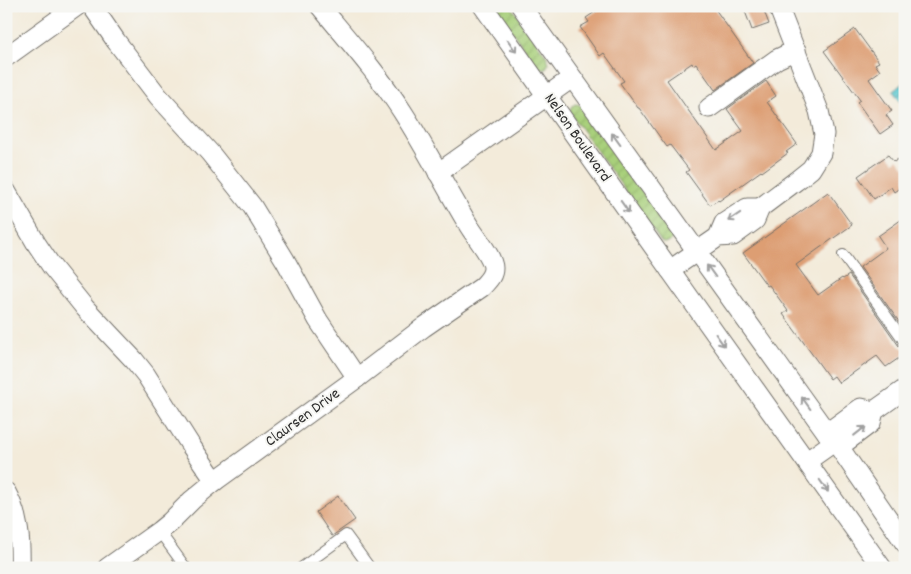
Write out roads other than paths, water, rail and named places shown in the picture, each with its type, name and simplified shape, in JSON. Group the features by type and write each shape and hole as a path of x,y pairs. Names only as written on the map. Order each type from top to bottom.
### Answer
{"street":[{"path":"6,57 77,6"},
{"path":"92,6 158,96 210,153 252,206 318,320 357,378"},
{"path":"320,6 386,88 415,131 438,173 572,78"},
{"name":"Nelson Boulevard","path":"483,6 882,568"},
{"name":"Nelson Boulevard","path":"522,6 905,543"},
{"path":"670,270 718,237 733,236 755,220 760,208 806,174 821,153 824,134 823,124 778,6"},
{"path":"709,108 777,59 796,50"},
{"name":"Claursen Drive","path":"108,568 159,531 192,500 216,481 489,280 493,274 493,266 488,254 438,173"},
{"path":"6,191 52,267 85,308 146,375 190,446 216,481"},
{"path":"807,461 834,441 871,423 874,411 905,389"},
{"path":"6,492 18,524 20,568"}],"lane":[{"path":"843,255 905,342"},
{"path":"159,531 186,568"},
{"path":"301,568 346,535 370,568"}],"water":[{"path":"904,82 905,115 901,110 904,107 893,91"}]}
